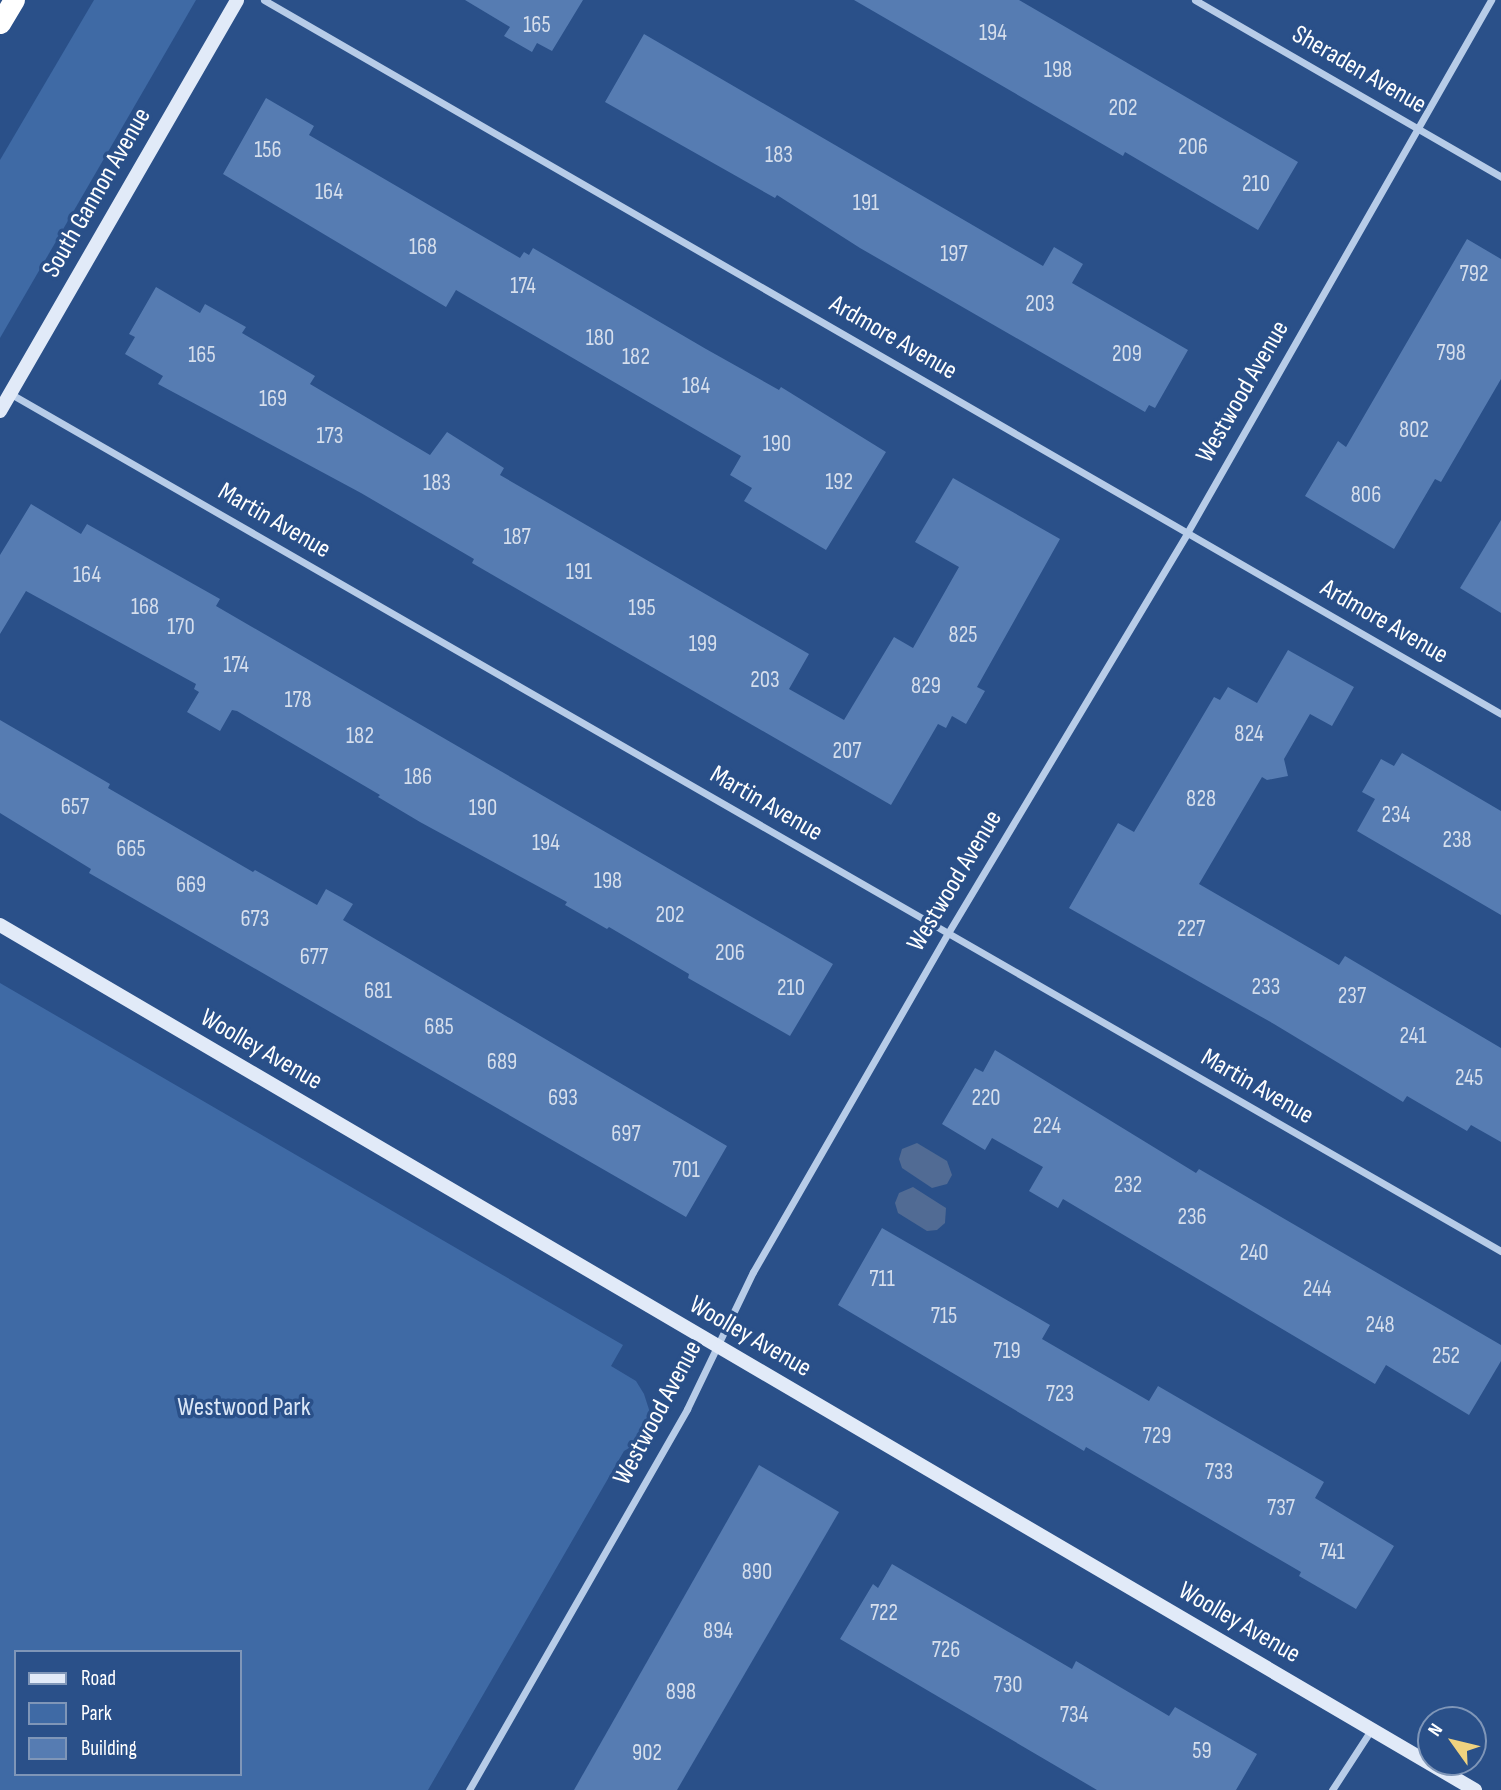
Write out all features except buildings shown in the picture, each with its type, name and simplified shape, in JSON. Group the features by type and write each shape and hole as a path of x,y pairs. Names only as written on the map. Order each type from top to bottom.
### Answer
{"highway":[{"path":"0,23 13,0"}],"street":[{"name":"South Gannon Avenue","path":"0,411 237,0"},
{"name":"Ardmore Avenue","path":"264,0 1501,714"},
{"name":"Sheraden Avenue","path":"1195,0 1501,177"},
{"name":"Westwood Avenue","path":"470,1790 687,1409 753,1272 948,933 1187,533 1491,0"},
{"name":"Martin Avenue","path":"10,393 1501,1251"},
{"name":"Woolley Avenue","path":"0,925 1475,1790"},
{"path":"1332,1790 1371,1730"}],"green space":[{"path":"94,0 196,0 0,338 0,160"},
{"name":"Westwood Park","path":"0,983 623,1345 611,1366 636,1381 644,1394 654,1425 651,1436 641,1454 629,1448 624,1451 428,1790 0,1790"}],"shaded area":[{"path":"917,1143 947,1161 952,1175 947,1184 932,1188 902,1168 899,1159 902,1149"},
{"path":"913,1187 946,1208 945,1223 937,1230 927,1231 898,1213 895,1203 899,1193"}]}
